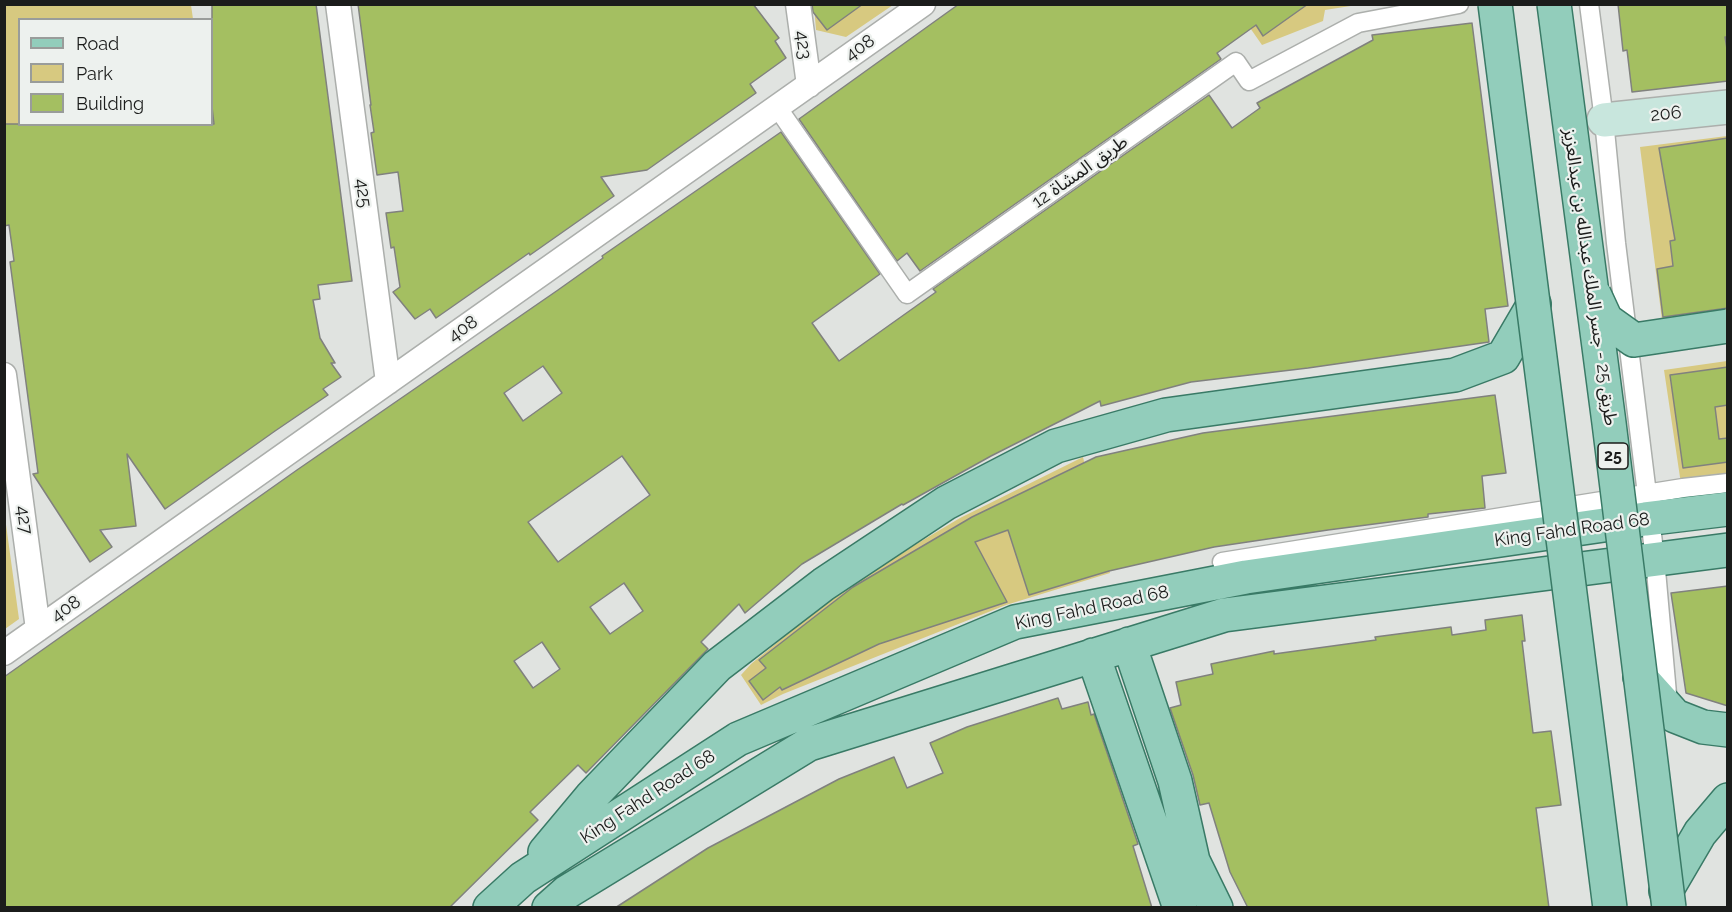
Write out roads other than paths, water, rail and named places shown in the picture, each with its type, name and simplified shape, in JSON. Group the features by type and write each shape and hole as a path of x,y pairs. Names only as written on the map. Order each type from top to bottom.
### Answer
{"main road":[{"path":"1495,4 1610,908"},
{"name":"طريق 25 - جسر الملك عبدالله بن عبدالعزيز","path":"1554,4 1610,423 1668,899"},
{"name":"206","path":"1604,120 1728,107"},
{"path":"1591,288 1606,320 1634,340 1728,326"},
{"path":"523,878 591,797 717,666 824,584 946,503 1056,446 1166,415 1455,375 1503,357 1534,304"},
{"name":"King Fahd Road 68","path":"490,908 523,878 738,738 1016,622 1246,578 1650,518 1728,509"},
{"name":"King Fahd Road 68","path":"549,908 567,892 809,744 1224,615 1728,550"},
{"path":"1129,644 1175,781 1193,861 1216,908"},
{"path":"1093,655 1180,908"},
{"path":"1640,677 1674,716 1703,727 1728,730"},
{"path":"1668,899 1700,833 1728,800"}],"street":[{"name":"425","path":"338,4 388,382"},
{"name":"423","path":"798,4 809,85"},
{"name":"408","path":"4,653 922,4"},
{"name":"طريق المشاة 12","path":"777,107 907,294 1236,62 1249,81 1358,23 1459,4"},
{"path":"1589,4 1655,559 1668,710"},
{"path":"1627,325 1728,314"},
{"name":"427","path":"4,375 38,629"},
{"path":"1222,562 1728,483"}]}
